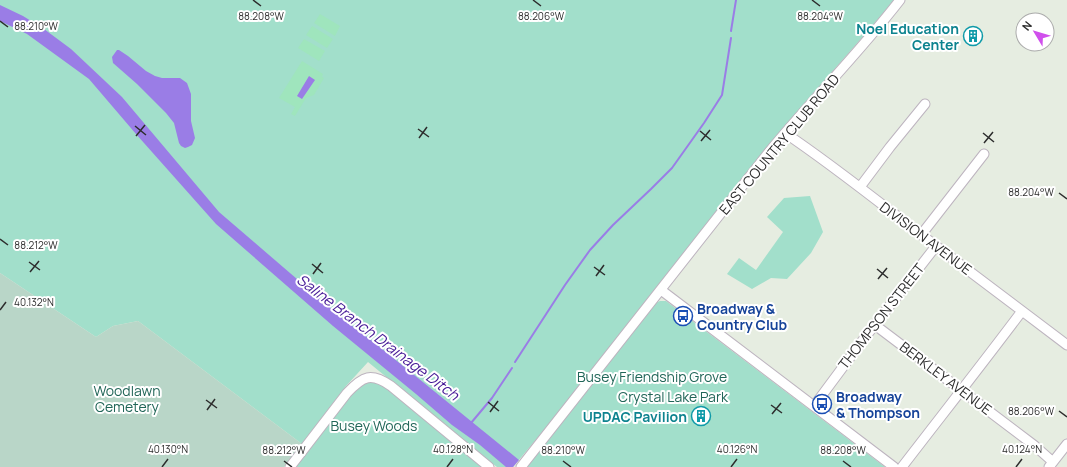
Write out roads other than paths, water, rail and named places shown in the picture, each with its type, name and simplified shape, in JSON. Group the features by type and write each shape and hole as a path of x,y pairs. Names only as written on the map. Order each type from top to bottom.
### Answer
{"street":[{"name":"EAST COUNTRY CLUB ROAD","path":"522,465 785,133 868,39 900,0"},
{"path":"860,187 925,104"},
{"name":"DIVISION AVENUE","path":"785,133 860,187 1067,345"},
{"path":"921,234 984,154"},
{"name":"THOMPSON STREET","path":"814,406 837,373 936,246"},
{"path":"661,290 894,467"},
{"path":"902,467 989,356 1022,311"},
{"name":"BERKLEY AVENUE","path":"875,325 1035,446 1051,464"},
{"path":"290,467 351,388 361,380 374,377 383,380 391,386 490,467"},
{"path":"1051,464 1067,444"}],"waterway":[{"path":"731,31 736,0"},
{"path":"515,362 565,285 590,250 613,225 672,168 704,123 722,95 731,38"},
{"path":"471,423 492,398 512,368"}],"place":[{"name":"Noel Education Center","path":"973,36"},
{"name":"Broadway & Country Club","path":"683,316"},
{"name":"Broadway & Thompson","path":"822,404"},
{"name":"UPDAC Pavilion","path":"701,416"}],"water label":[{"name":"Saline Branch Drainage Ditch","path":"378,337"}],"park label":[{"name":"Busey Friendship Grove","path":"652,376"},
{"name":"Crystal Lake Park","path":"673,396"},
{"name":"Woodlawn Cemetery","path":"127,398"},
{"name":"Busey Woods","path":"374,425"}]}
